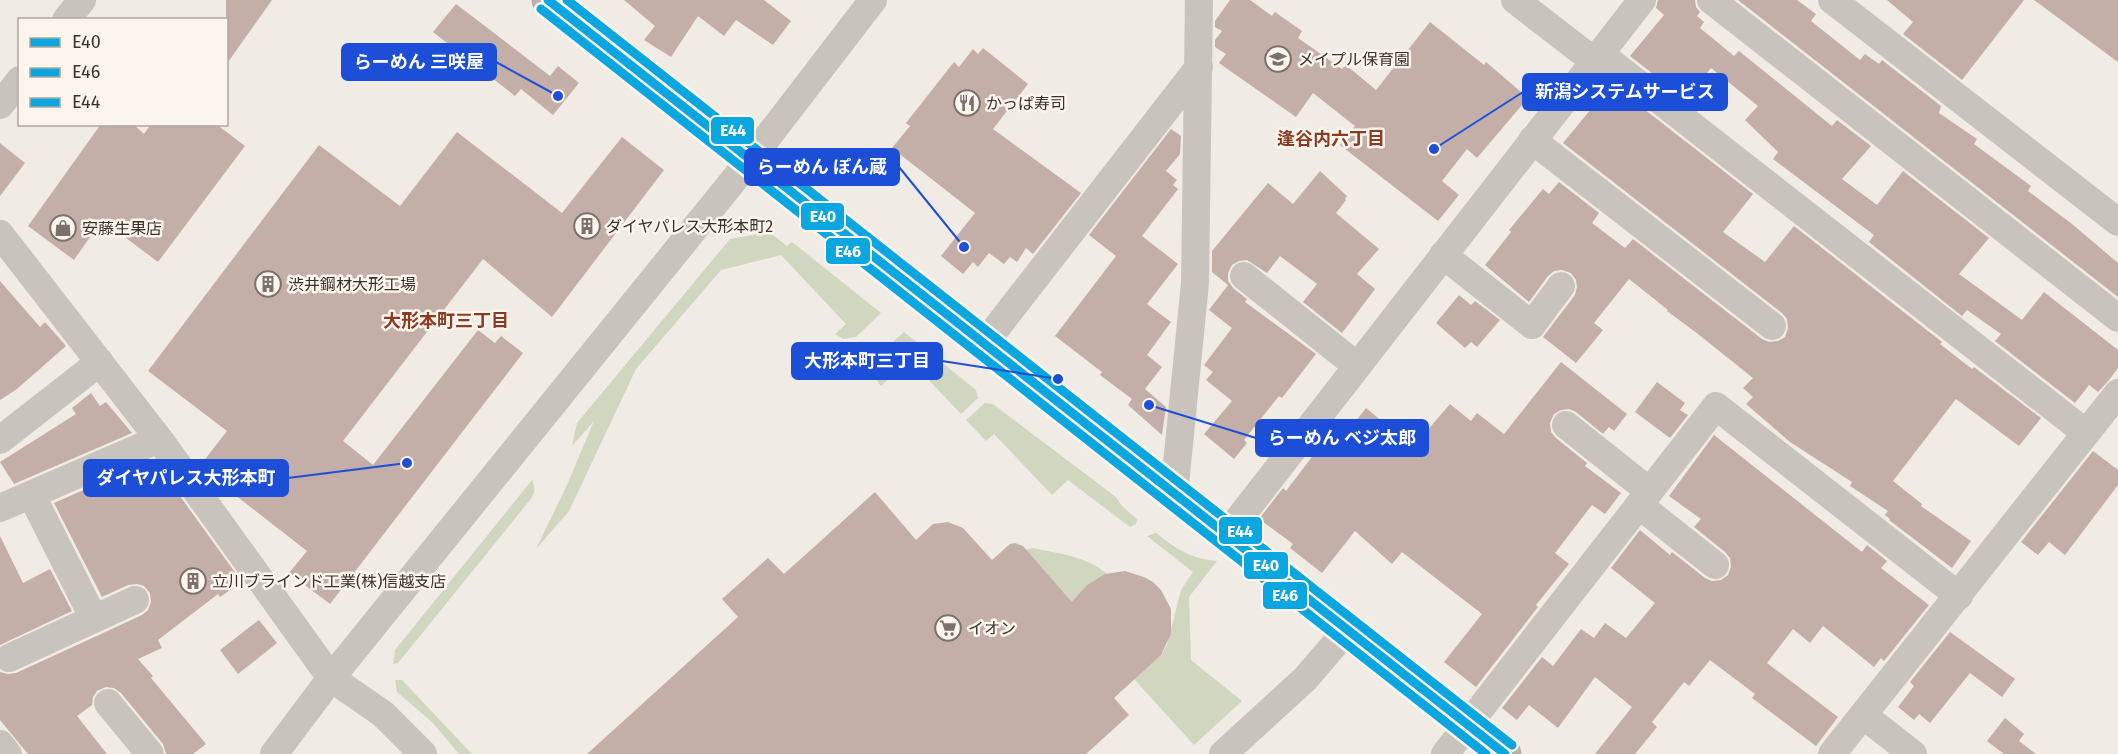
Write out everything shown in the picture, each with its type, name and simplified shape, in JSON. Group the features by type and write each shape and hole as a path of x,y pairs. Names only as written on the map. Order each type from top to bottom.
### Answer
{"main road":[{"path":"548,0 1505,754"}],"street":[{"path":"68,18 82,0"},
{"path":"274,754 331,678 750,160 873,0"},
{"path":"1174,494 1195,283 1199,0"},
{"path":"1515,0 1596,57 2086,433"},
{"path":"1227,534 1642,0"},
{"path":"1711,0 2118,318"},
{"path":"1832,0 2118,222"},
{"path":"984,344 1199,67"},
{"path":"0,105 18,82"},
{"path":"1532,140 1772,326"},
{"path":"1,237 159,438 331,678 383,714 423,754"},
{"path":"1443,255 1532,325 1561,286"},
{"path":"1244,276 1358,366"},
{"path":"0,440 100,362"},
{"path":"1832,754 2086,433 2115,403"},
{"path":"1445,754 1716,406 1959,596"},
{"path":"1566,425 1715,565"},
{"path":"0,508 32,496 159,438"},
{"path":"32,496 94,619"},
{"path":"9,658 135,600"},
{"path":"1223,754 1305,679 1347,630"},
{"path":"108,703 150,754"},
{"path":"1863,715 1913,754"},
{"path":"0,744 8,754"}],"green space":[{"path":"769,232 787,246 792,242 881,313 856,337 843,339 835,334 846,324 781,255 721,270 636,369 569,511 536,549 567,485 594,421 572,446 577,423 730,239"},
{"path":"904,332 976,390 978,398 961,414 901,351 885,365 893,375 881,386 874,369 875,362 884,350"},
{"path":"985,403 993,404 1116,497 1122,506 1137,519 1136,524 1130,527 1068,480 1052,495 994,434 986,441 966,420"},
{"path":"532,480 534,490 530,500 398,663 393,664 395,650"},
{"path":"1156,533 1184,552 1199,558 1217,561 1189,597 1191,660 1242,701 1194,745 1134,679 1161,655 1167,645 1181,590 1193,572 1147,536"},
{"path":"1033,548 1082,559 1107,574 1087,585 1074,604 1026,550"},
{"path":"395,680 402,680 472,754 459,754 433,723 397,692"}],"building":[{"path":"226,0 272,0 228,62 228,18 226,18"},
{"path":"624,0 764,0 791,21 773,45 736,20 724,36 698,16 671,57 644,40 655,26"},
{"path":"1230,0 1250,0 1272,16 1275,12 1302,31 1298,38 1342,69 1346,65 1376,90 1430,22 1484,65 1486,62 1528,98 1477,158 1467,149 1442,181 1459,195 1438,221 1340,145 1355,126 1313,93 1296,117 1219,63 1226,54 1215,47 1215,40 1222,31 1215,27 1215,21"},
{"path":"1658,0 1695,0 1700,12 1697,16 1704,22 1700,28 1734,56 1739,51 1832,126 1837,120 1871,146 1842,179 1877,205 1903,171 1989,238 1959,274 2022,320 2044,292 2118,350 2118,368 2109,380 2098,392 2089,385 2075,403 1995,341 2001,334 1967,310 1962,316 1869,242 1874,235 1773,159 1778,152 1745,120 1758,106 1711,68 1685,99 1630,56 1664,15 1656,8"},
{"path":"1738,0 1797,0 1816,14 1811,21 1860,60 1865,54 1879,64 1882,60 1941,106 1939,113 1977,139 1974,144 2031,186 2028,191 2118,263 2118,297"},
{"path":"1887,0 2024,0 1962,80 1903,34 1913,22"},
{"path":"2034,0 2118,0 2118,62"},
{"path":"456,4 550,76 558,66 579,83 553,115 521,89 515,96 433,32"},
{"path":"983,48 1028,84 993,129 1081,193 1033,254 1026,248 1017,262 1010,257 1004,264 989,253 978,267 973,262 963,274 941,256 975,213 892,148 910,126 906,123 954,62 959,67 973,49 978,54"},
{"path":"1621,91 1753,194 1723,232 1765,262 1794,226 1942,342 1940,344 1972,369 1974,367 2041,418 2019,446 1956,399 1893,481 1922,504 1921,506 1971,541 1952,568 1889,520 1885,515 1888,511 1850,486 1852,482 1790,442 1746,404 1753,397 1743,388 1753,378 1629,279 1594,323 1603,330 1576,363 1543,337 1575,295 1576,280 1571,273 1562,270 1554,271 1529,302 1485,265 1511,232 1509,230 1543,189 1549,194 1559,182 1599,213 1592,223 1625,248 1633,239 1762,339 1769,342 1785,337 1788,328 1787,319 1782,313 1563,143 1601,97 1611,104"},
{"path":"100,126 135,126 144,134 150,126 219,126 245,146 158,262 102,220 74,260 28,226"},
{"path":"1171,129 1181,136 1180,154 1166,171 1177,180 1173,185 1178,189 1142,236 1178,264 1147,304 1171,322 1147,355 1162,367 1145,389 1166,407 1162,435 1128,405 1132,399 1100,375 1102,372 1055,336 1116,256 1089,235"},
{"path":"457,132 562,213 622,137 664,170 552,317 483,259 343,441 373,465 478,330 495,343 501,336 523,353 330,604 289,573 307,551 199,467 227,431 148,371 319,145 400,206"},
{"path":"0,143 25,163 0,196"},
{"path":"1320,171 1347,196 1336,213 1379,249 1357,274 1375,289 1342,333 1303,302 1317,284 1280,256 1267,273 1247,260 1232,265 1228,273 1228,281 1247,299 1245,302 1316,354 1282,398 1279,396 1244,440 1247,443 1234,459 1204,434 1232,401 1206,380 1213,372 1204,365 1232,328 1209,310 1228,285 1212,272 1212,251 1268,183 1293,204"},
{"path":"0,281 40,327 45,322 66,346 17,389 0,400"},
{"path":"1459,295 1471,305 1475,301 1500,320 1477,347 1471,342 1465,348 1436,323"},
{"path":"1561,362 1627,414 1614,431 1609,427 1603,434 1569,409 1554,414 1550,423 1551,432 1556,438 1587,463 1585,466 1621,493 1605,514 1592,505 1555,553 1569,564 1476,687 1444,662 1482,614 1402,552 1392,564 1355,531 1322,573 1290,548 1293,544 1259,519 1283,488 1286,491 1334,428 1345,435 1366,408 1413,447 1450,404 1471,421 1477,413 1504,434"},
{"path":"1657,382 1685,403 1680,410 1688,415 1670,438 1635,412"},
{"path":"91,393 100,406 106,402 132,433 14,484 0,462 76,414 72,408"},
{"path":"1714,435 1862,552 1867,545 1887,561 1881,568 1929,605 1884,661 1881,658 1874,667 1823,626 1810,643 1793,629 1767,663 1838,717 1816,746 1752,698 1755,694 1710,660 1689,686 1684,682 1652,722 1657,727 1635,754 1595,754 1632,707 1595,677 1558,728 1529,705 1517,720 1502,708 1542,657 1553,666 1581,629 1594,638 1605,623 1626,638 1655,603 1611,568 1640,530 1670,555 1672,552 1705,578 1712,581 1721,580 1728,575 1731,567 1730,558 1694,527 1701,519 1669,496"},
{"path":"2093,451 2118,470 2118,485 2065,555 2049,542 2038,555 2021,542"},
{"path":"154,460 242,582 220,597 218,594 158,640 162,648 138,659 206,744 193,754 166,754 163,744 121,693 114,688 106,687 97,691 92,705 77,716 107,754 28,754 0,720 0,672 16,673 142,615 148,610 151,602 150,593 144,586 137,584 128,585 102,597 54,503"},
{"name":"イオン","path":"875,492 916,540 933,524 948,522 963,528 992,560 1010,544 1023,546 1072,602 1087,585 1105,574 1125,571 1153,582 1161,590 1171,609 1171,634 1161,655 1114,698 1129,715 1086,754 587,754 738,617 722,599 768,558 784,574"},
{"path":"0,536 23,583 50,569 72,611 0,645"},
{"path":"259,620 277,643 238,674 220,650"},
{"path":"1950,632 2015,679 2002,697 1970,673 1930,723 1919,714 1914,720 1898,707 1914,686 1910,682"},
{"path":"2005,718 2024,734 2019,741 2036,754 2004,754 1987,741"}],"transit line":[{"name":"E40","path":"548,0 1505,754"},
{"name":"E44","path":"567,0 1512,745"},
{"name":"E46","path":"541,9 1486,754"}],"place":[{"name":"メイプル保育園","path":"1278,59"},
{"name":"らーめん 三咲屋","path":"558,96"},
{"name":"かっぱ寿司","path":"967,103"},
{"name":"新潟システムサービス","path":"1434,149"},
{"name":"ダイヤパレス大形本町2","path":"587,226"},
{"name":"安藤生果店","path":"63,228"},
{"name":"らーめん ぽん蔵","path":"964,247"},
{"name":"渋井鋼材大形工場","path":"268,284"},
{"name":"大形本町三丁目","path":"1058,379"},
{"name":"らーめん ベジ太郎","path":"1149,405"},
{"name":"ダイヤパレス大形本町","path":"407,463"},
{"name":"立川ブラインド工業(株)信越支店","path":"193,581"},
{"name":"イオン","path":"948,628"}],"district":[{"name":"逢谷内六丁目","path":"1331,139"},
{"name":"大形本町三丁目","path":"446,321"}]}
